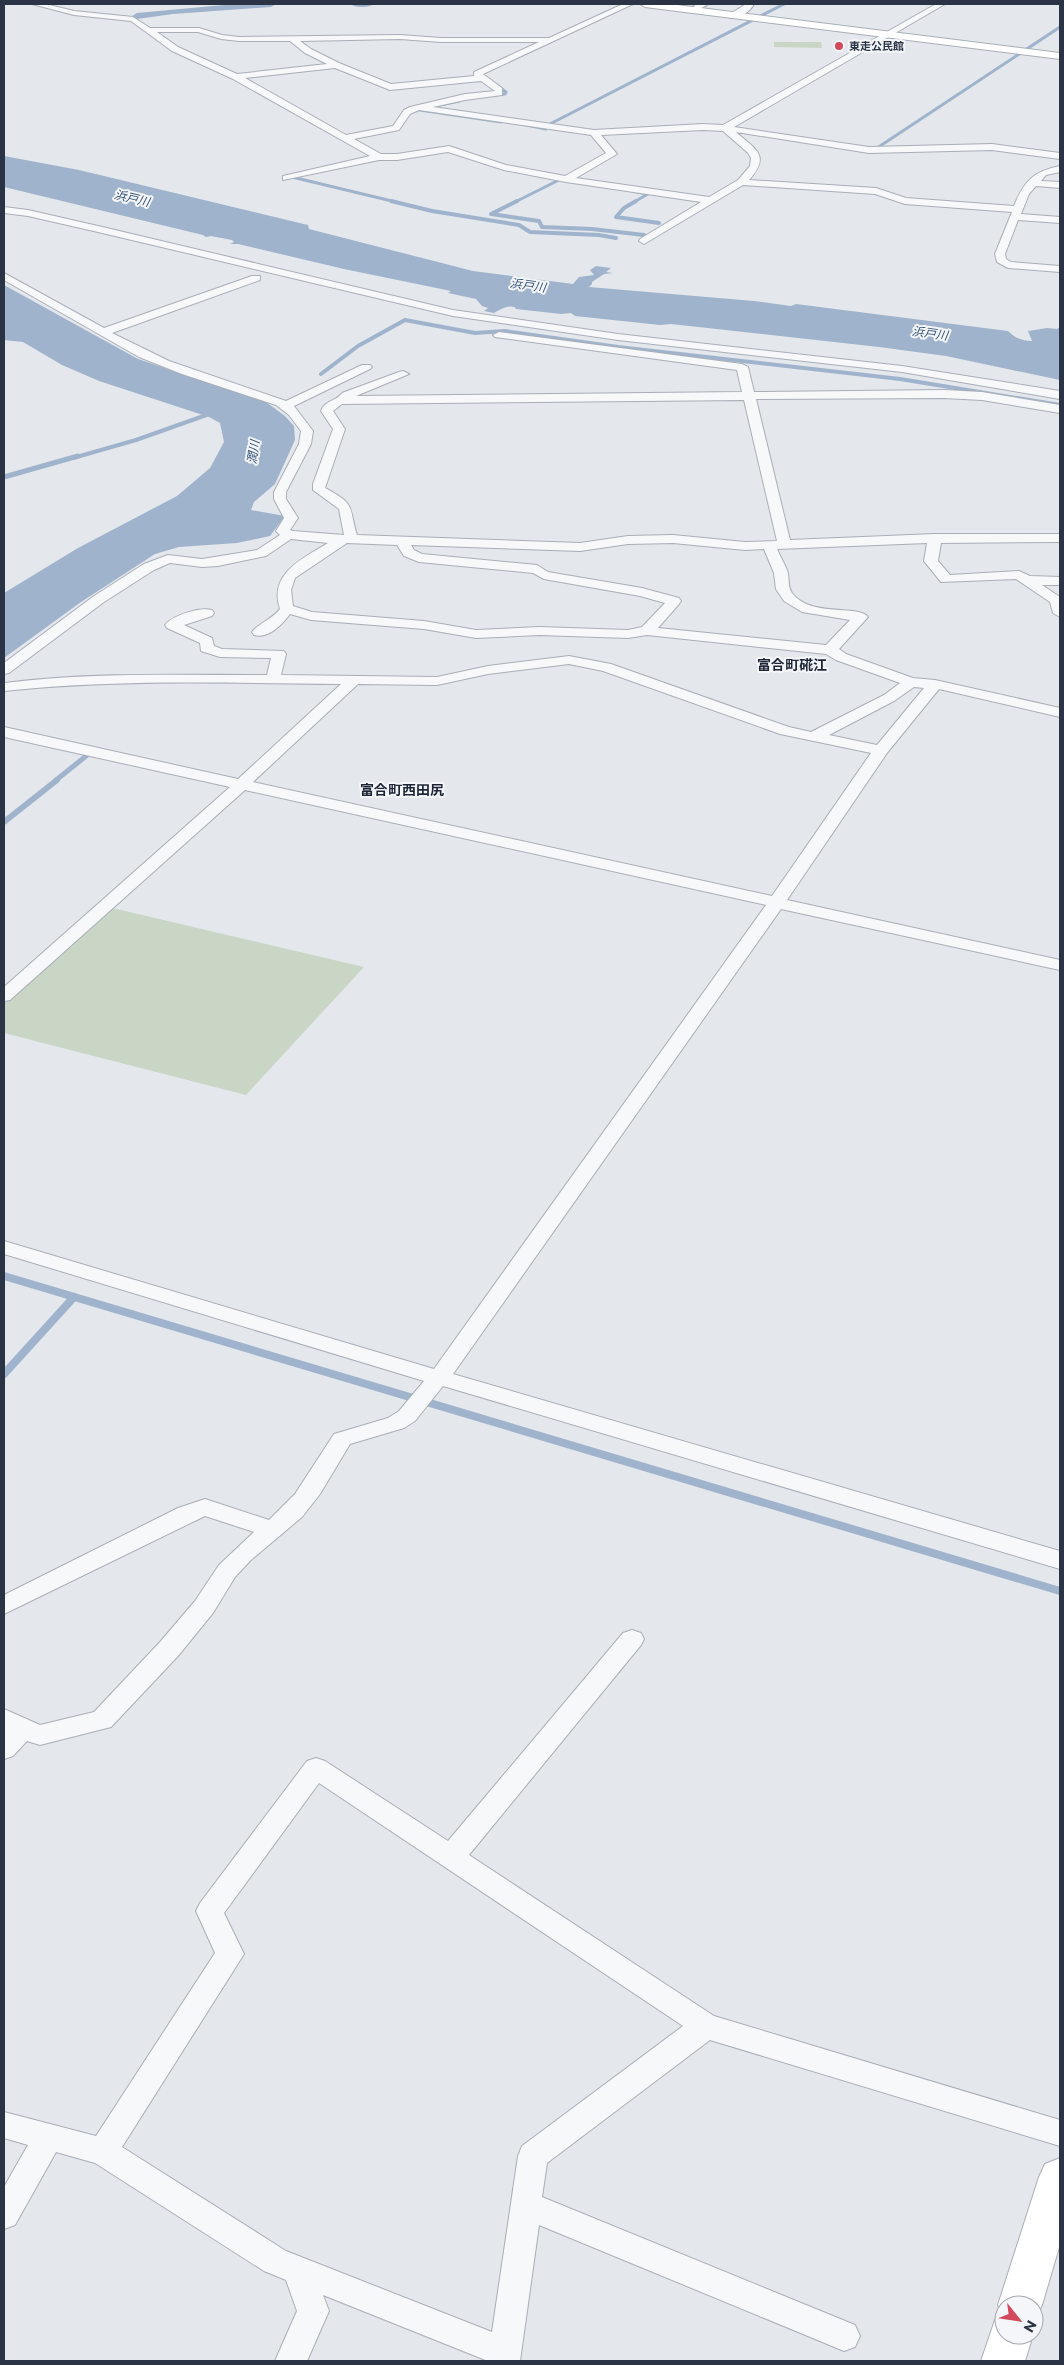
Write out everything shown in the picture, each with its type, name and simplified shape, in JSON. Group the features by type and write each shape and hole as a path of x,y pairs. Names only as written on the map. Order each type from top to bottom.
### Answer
{"street":[{"path":"36,4 74,13 133,19 175,49 236,77 379,157"},
{"path":"345,138 396,128 407,112 465,97 500,92 477,74 628,4"},
{"path":"645,4 694,7 733,16 1060,56"},
{"path":"733,16 748,8 750,4"},
{"path":"725,128 941,4"},
{"path":"148,30 199,30 229,39 400,37 440,40 549,40"},
{"path":"292,38 308,51 336,66 396,88 481,78"},
{"path":"236,77 336,66"},
{"path":"421,108 594,133 703,127 725,128 869,150 992,147 1059,154"},
{"path":"644,241 741,182 755,167 756,158 752,151 725,128"},
{"path":"566,179 612,154 594,133"},
{"path":"286,178 379,157 397,157 434,150 449,150 504,167 566,179 711,200"},
{"path":"1060,169 1043,173 1024,193 1000,254 1002,260 1008,265 1060,269"},
{"path":"741,182 876,191 905,200 1060,220"},
{"path":"1032,183 1060,185"},
{"path":"4,210 63,221 462,314 618,337 902,369 1060,395"},
{"path":"4,276 103,332 122,345 150,358 287,405 307,431 305,444 280,492 280,499 291,518 283,531 294,536 344,540 402,540 580,547 628,540 664,540 745,546 935,538 1060,538"},
{"path":"103,332 256,278"},
{"path":"499,335 742,368 784,543"},
{"path":"287,405 366,367"},
{"path":"344,540 347,513 342,506 320,490 319,484 339,429 327,411 329,406 339,400 403,374"},
{"path":"339,400 982,396 1060,409"},
{"path":"4,670 99,599 149,567 168,558 202,563 218,562 261,553 294,536"},
{"path":"935,538 931,561 946,578 1019,575 1056,600 1060,614"},
{"path":"344,540 288,576 283,588 283,600 287,609 310,616 424,625 476,634 539,632 628,634 647,631 830,650 840,656 911,682 935,684 1060,712"},
{"path":"402,540 409,553 418,558 537,569 544,575 642,592 674,601 647,631"},
{"path":"768,544 781,574 782,586 788,597 795,604 824,612 861,617 830,650"},
{"path":"1028,580 1060,580"},
{"path":"259,632 277,622 287,609"},
{"path":"207,613 172,625 207,641 206,648 220,653 279,654 273,679"},
{"path":"4,687 49,682 149,680 437,681 488,670 569,660 606,667 785,731 881,750"},
{"path":"4,996 241,785 354,680"},
{"path":"813,737 880,702 911,682"},
{"path":"4,1750 13,1724 40,1734 102,1720 169,1649 204,1607 227,1571 243,1554 280,1525 306,1498 342,1439 396,1423 406,1416 451,1362 776,903 881,750 935,684"},
{"path":"4,732 1060,965"},
{"path":"4,1247 435,1380 1060,1560"},
{"path":"4,1605 186,1514 205,1507 272,1530"},
{"path":"451,1857 632,1639"},
{"path":"103,2151 230,1954 210,1911 316,1768 706,2026 1060,2134"},
{"path":"4,2124 103,2151 275,2261 504,2357 533,2156 706,2026"},
{"path":"4,2215 49,2136"},
{"path":"1023,2295 1060,2177"},
{"path":"526,2205 844,2336"},
{"path":"290,2361 313,2311 298,2270"},
{"path":"1003,2361 1008,2345"}],"green space":[{"path":"774,42 821,42 822,48 774,47"},
{"path":"108,907 364,967 246,1095 4,1033 4,1002"}],"water":[{"name":"浜戸川","path":"4,156 79,170 308,225 309,229 473,271 573,284 579,277 594,275 590,270 596,266 611,268 606,272 613,273 604,274 592,282 589,287 754,301 791,306 796,304 1008,331 1018,339 1028,341 1032,341 1028,331 1047,328 1057,329 1060,327 1060,380 946,356 879,347 671,324 660,325 575,316 571,313 561,314 516,309 514,307 503,308 494,313 484,311 488,308 482,306 476,299 448,293 451,291 344,269 238,244 230,244 234,242 232,240 211,236 206,237 4,187"},
{"name":"潤川","path":"4,285 138,359 266,402 285,416 294,426 295,440 275,484 254,502 251,510 285,516 270,536 237,543 179,547 155,554 81,602 4,658 4,593 78,548 177,496 210,468 224,442 220,423 209,417 99,381 62,365 23,342 4,340"}],"waterway":[{"path":"137,16 173,11 271,4"},
{"path":"355,4 369,4"},
{"path":"548,125 784,4"},
{"path":"877,148 1060,27"},
{"path":"494,95 505,94 506,92 495,84"},
{"path":"435,106 459,101"},
{"path":"420,110 501,122"},
{"path":"526,125 546,129"},
{"path":"292,177 396,202"},
{"path":"561,179 491,214 539,221 542,227 592,229 644,235"},
{"path":"634,202 648,194 637,192"},
{"path":"391,201 432,211 519,225 530,232 599,235 616,238"},
{"path":"636,201 624,208 616,217 659,223"},
{"path":"321,374 358,346 405,320 475,333 505,331 618,347 900,379 1060,405"},
{"path":"73,458 136,440 212,413"},
{"path":"4,477 78,456"},
{"path":"55,781 91,752"},
{"path":"4,822 57,780"},
{"path":"4,1276 1060,1591"},
{"path":"4,1374 74,1297"}],"place":[{"name":"東走公民館","path":"839,46"}],"district":[{"name":"富合町硴江","path":"792,665"},
{"name":"富合町西田尻","path":"402,790"}]}
